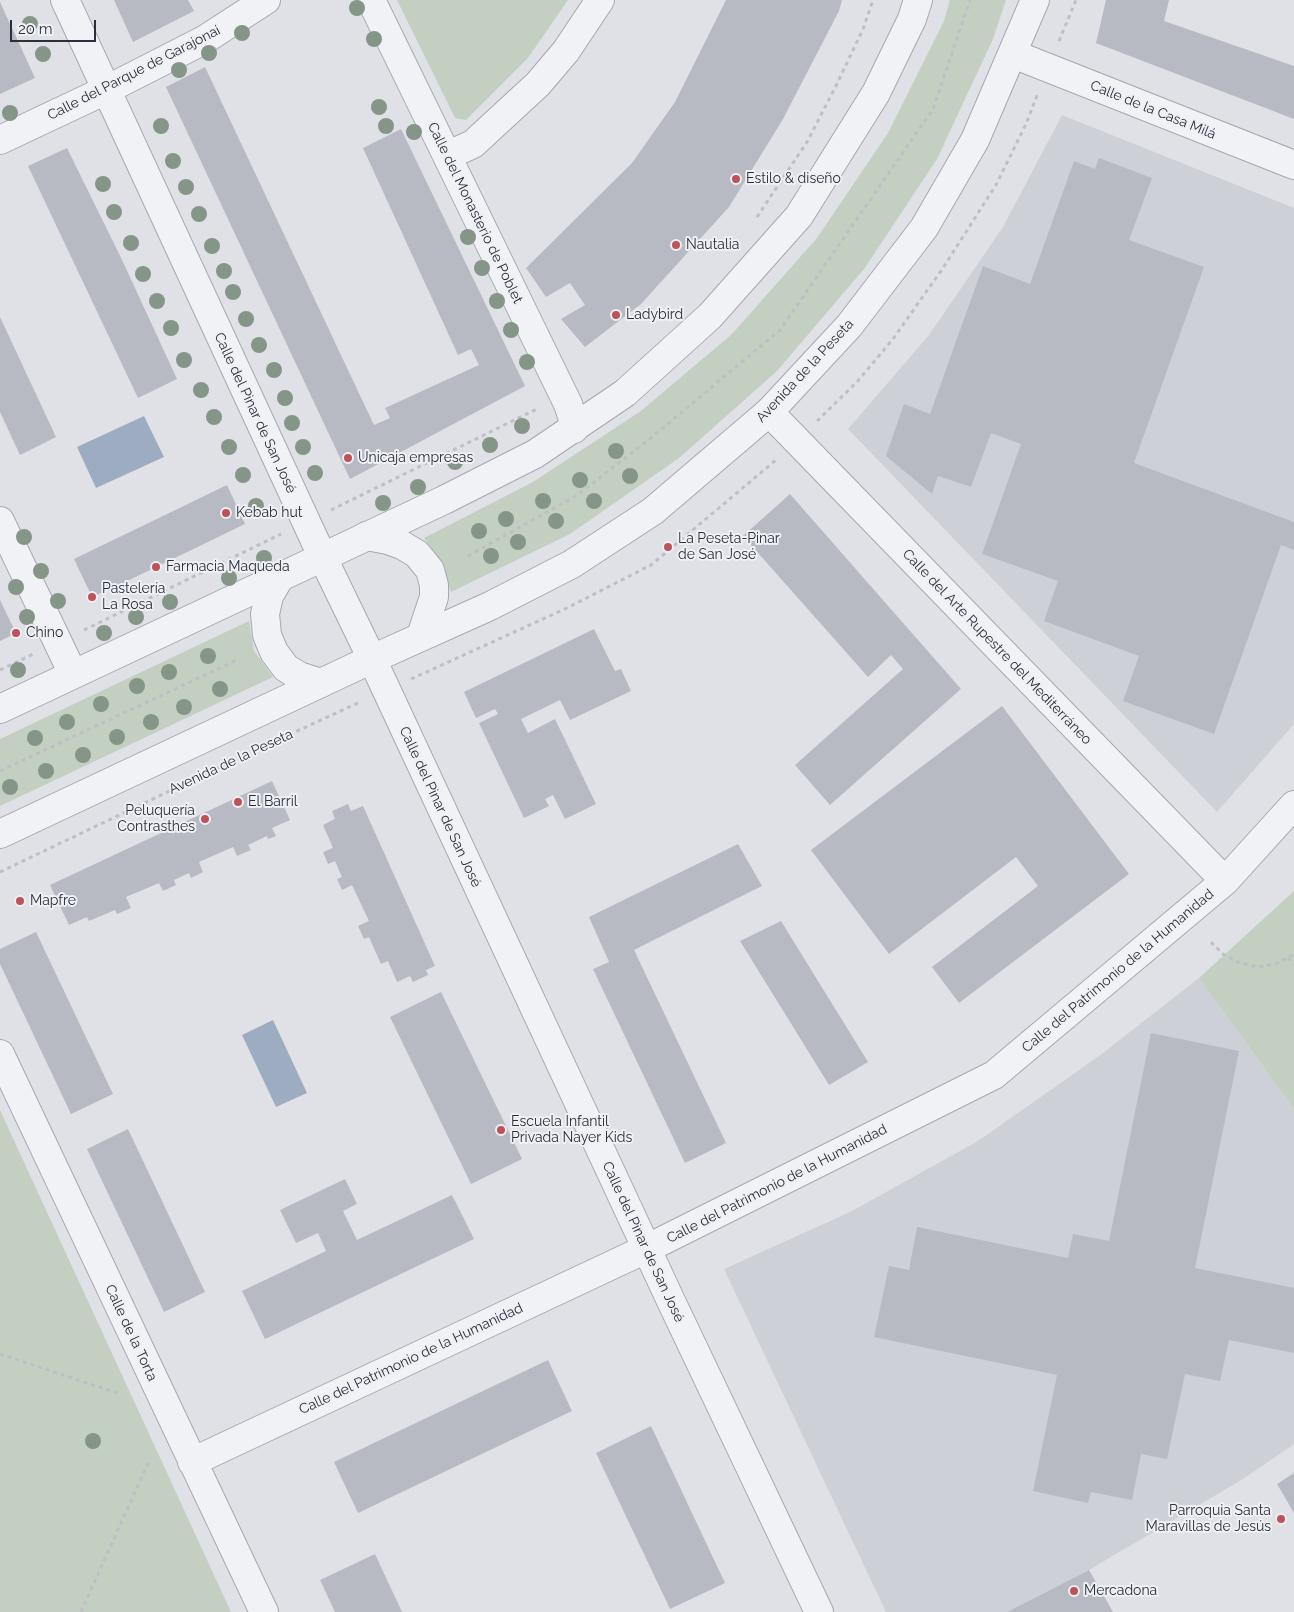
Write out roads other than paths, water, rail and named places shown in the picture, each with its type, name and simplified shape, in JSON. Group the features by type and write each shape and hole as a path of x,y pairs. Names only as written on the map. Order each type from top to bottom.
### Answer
{"street":[{"name":"Calle del Pinar de San José","path":"65,0 306,522 372,659 646,1249 820,1612"},
{"name":"Calle del Parque de Garajonai","path":"0,140 106,90 204,40 266,0"},
{"name":"Calle del Monasterio de Poblet","path":"371,0 568,404 574,429"},
{"path":"446,153 454,153 473,144 538,84 566,51 600,0"},
{"path":"0,709 535,454 626,394 710,316 799,216 876,93 912,18 918,0"},
{"name":"Avenida de la Peseta","path":"0,834 421,636 490,606 572,564 653,511 770,412 850,326 924,228 975,140 1035,0"},
{"name":"Calle de la Casa Milá","path":"1012,54 1294,165"},
{"name":"Calle del Arte Rupestre del Mediterráneo","path":"770,412 1225,881"},
{"path":"0,521 73,674"},
{"path":"366,536 402,545 417,554 430,570 434,585 434,598 421,636"},
{"path":"280,577 269,596 265,614 270,644 286,668 299,676 322,683"},
{"name":"Calle del Patrimonio de la Humanidad","path":"192,1462 646,1249 994,1075 1225,881 1294,805"},
{"name":"Calle de la Torta","path":"0,1054 264,1612"}],"water":[{"path":"144,416 164,457 96,488 77,447"},
{"path":"273,1020 307,1093 276,1107 242,1035"}],"place":[{"name":"Estilo & diseño","path":"736,179"},
{"name":"Nautalia","path":"676,245"},
{"name":"Ladybird","path":"616,315"},
{"name":"Unicaja empresas","path":"348,458"},
{"name":"Kebab hut","path":"226,513"},
{"name":"La Peseta-Pinar de San José","path":"668,547"},
{"name":"Farmacia Maqueda","path":"156,567"},
{"name":"Pastelería La Rosa","path":"92,597"},
{"name":"Chino","path":"16,633"},
{"name":"El Barril","path":"238,802"},
{"name":"Peluquería Contrasthes","path":"205,819"},
{"name":"Mapfre","path":"20,901"},
{"name":"Escuela Infantil Privada Nayer Kids","path":"501,1130"},
{"name":"Parroquia Santa Maravillas de Jesús","path":"1281,1519"},
{"name":"Mercadona","path":"1074,1591"}]}
